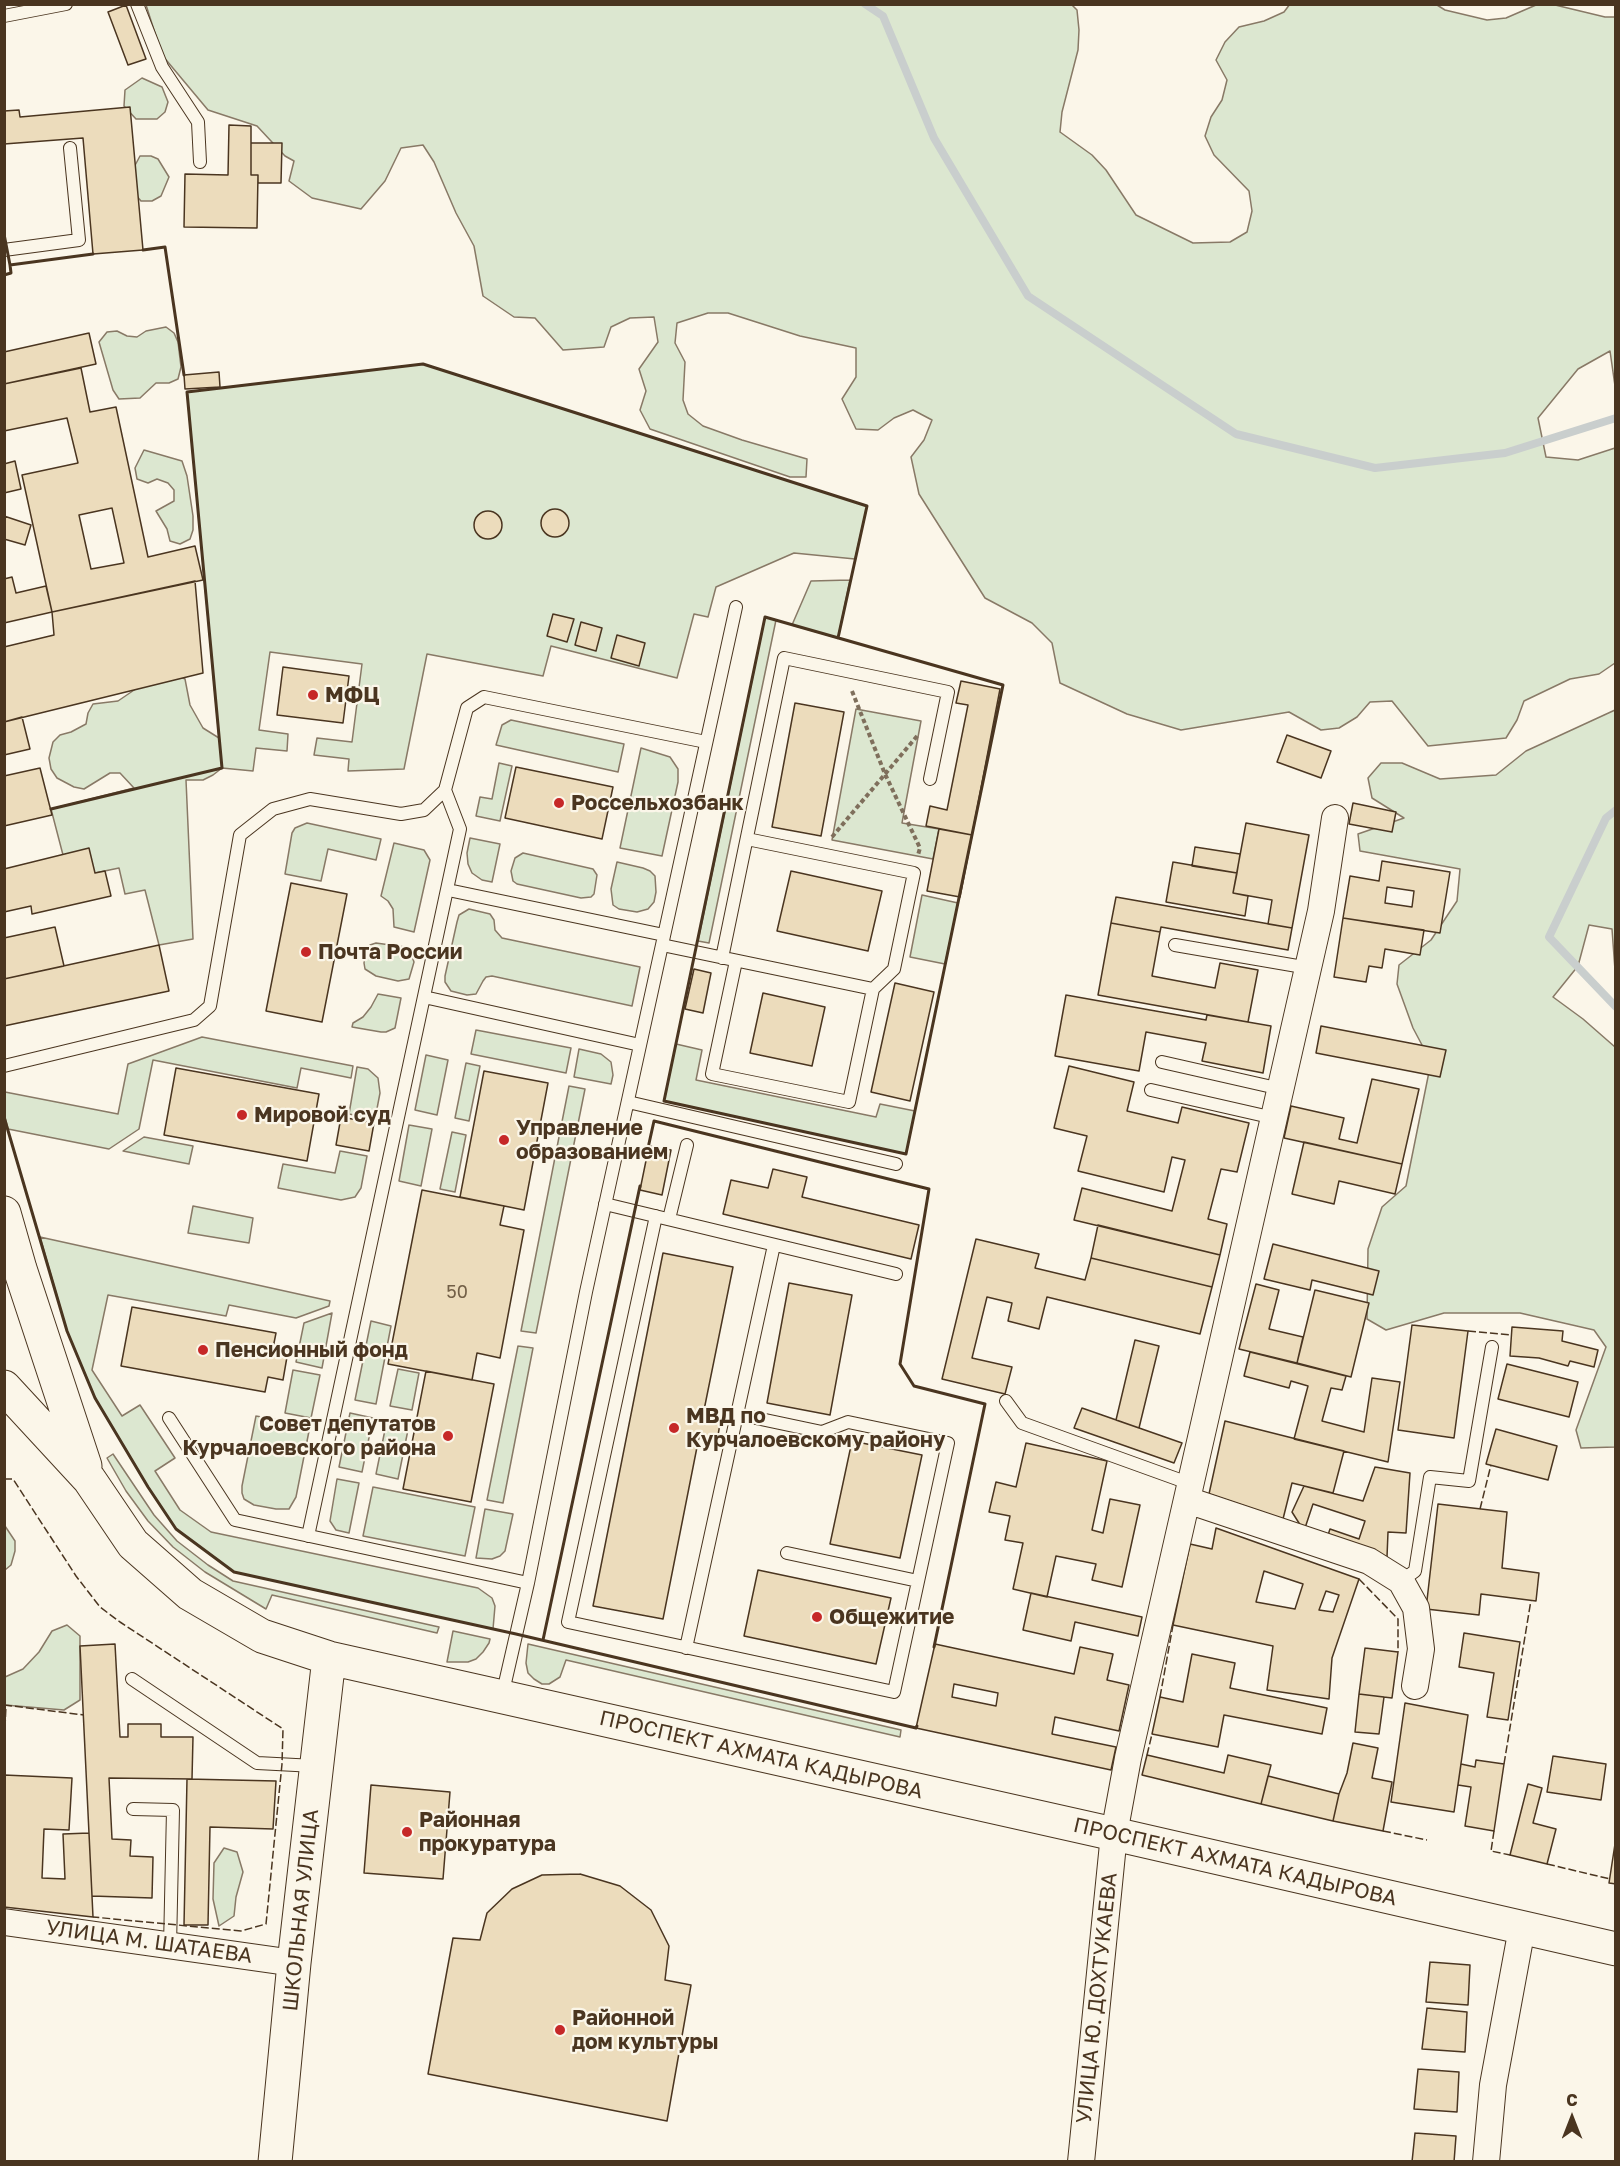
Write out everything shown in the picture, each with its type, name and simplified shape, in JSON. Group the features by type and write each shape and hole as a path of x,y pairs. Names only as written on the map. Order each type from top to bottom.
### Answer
{"main road":[{"path":"4,1213 20,1269 89,1479"},
{"name":"ПРОСПЕКТ АХМАТА КАДЫРОВА","path":"4,1387 89,1479 133,1544 190,1594 262,1636 329,1658 1616,1949"},
{"name":"ШКОЛЬНАЯ УЛИЦА","path":"275,2162 294,1963 329,1658"}],"street":[{"name":"УЛИЦА Ю. ДОХТУКАЕВА","path":"1081,2162 1114,1834 1128,1758 1322,911 1335,818"},
{"path":"1189,1492 1369,1561 1401,1581 1416,1608 1421,1648 1415,1686"},
{"name":"УЛИЦА М. ШАТАЕВА","path":"4,1922 294,1963"},
{"path":"1486,2162 1493,2085 1522,1928"}],"lane":[{"path":"4,16 66,4"},
{"path":"137,4 162,67 198,122 200,162"},
{"path":"4,250 79,240 70,148"},
{"path":"502,1697 528,1583 605,1204 736,607"},
{"path":"722,958 784,658 948,692 930,779"},
{"path":"4,1066 194,1020 210,1005 240,835 273,809 310,799 401,814 424,810 445,790 467,708 484,697 706,742"},
{"path":"308,1536 460,829 445,790"},
{"path":"736,961 712,1074 849,1102 873,989 894,969 914,873 747,839"},
{"path":"448,890 663,940 722,958 873,989"},
{"path":"1175,945 1309,968"},
{"path":"424,997 640,1045"},
{"path":"1162,1062 1281,1089"},
{"path":"1151,1090 1274,1118"},
{"path":"628,1102 896,1164"},
{"path":"669,1219 687,1145"},
{"path":"605,1204 896,1274"},
{"path":"656,1216 568,1622 894,1692 948,1443 848,1422 822,1432 737,1414"},
{"path":"687,1648 774,1245"},
{"path":"1401,1581 1415,1571 1430,1477 1469,1481 1492,1347"},
{"path":"1006,1401 1022,1423 1189,1492"},
{"path":"169,1418 235,1520 528,1583"},
{"path":"786,1553 918,1581"},
{"path":"132,1679 257,1763 317,1766"},
{"path":"133,1809 173,1810 170,1946"}],"path":[{"path":"844,670 885,774 920,848 914,873"},
{"path":"818,854 946,702"}],"green space":[{"path":"1290,4 1437,5 1445,10 1487,20 1506,18 1536,5 1551,4 1605,17 1615,17 1615,386 1610,351 1578,369 1538,418 1546,457 1578,460 1615,448 1615,663 1599,674 1570,679 1524,701 1517,720 1506,738 1428,746 1392,701 1370,702 1357,717 1339,728 1321,730 1289,712 1181,730 1127,714 1060,683 1052,643 1032,623 985,598 919,494 911,457 924,440 932,420 913,410 894,418 878,430 856,429 842,399 856,377 856,348 800,336 728,313 708,313 677,323 675,343 685,362 683,400 688,414 703,426 807,459 806,477 790,477 650,429 640,410 646,391 639,369 658,342 654,317 630,318 611,327 604,347 563,350 535,318 514,317 483,296 474,246 456,213 434,162 423,145 401,148 385,181 361,209 312,198 289,181 294,161 285,156 257,126 208,110 162,55 146,5 1072,5 1077,10 1078,50 1062,112 1060,132 1092,155 1106,170 1136,215 1193,243 1230,242 1247,232 1252,211 1249,191 1214,155 1205,136 1211,117 1222,100 1227,80 1216,60 1225,42 1239,27 1264,21 1284,12"},
{"path":"142,78 162,87 168,102 165,112 157,119 136,119 124,106 125,90"},
{"path":"140,156 151,156 158,159 169,177 161,196 152,201 141,201 134,193 132,171"},
{"path":"166,327 174,333 178,342 181,367 178,379 169,383 156,383 140,398 119,399 113,390 99,342 107,332 117,331 127,336 137,337 146,331"},
{"path":"423,364 867,506 855,559 794,553 716,587 708,617 694,614 677,678 551,646 543,676 427,654 404,769 348,771 349,759 314,755 317,738 352,742 362,664 270,652 259,730 288,734 287,751 256,748 253,771 222,768 203,780 186,780 193,939 159,945 145,890 125,894 119,868 95,873 63,855 51,809 134,788 120,773 110,773 84,789 74,787 57,778 51,769 49,758 53,742 60,735 86,724 93,704 118,701 165,669 185,679 190,705 203,728 219,738 187,392"},
{"path":"144,450 182,461 187,476 193,530 190,539 180,544 170,541 167,529 156,511 174,501 174,490 168,483 157,479 148,483 137,479 135,468"},
{"path":"850,580 838,638 792,625 811,581"},
{"path":"765,617 776,620 709,943 698,941"},
{"path":"856,709 921,721 902,823 939,829 933,859 832,840"},
{"path":"1615,710 1615,970 1612,929 1589,925 1578,966 1553,997 1615,1047 1615,1447 1581,1448 1576,1430 1606,1347 1594,1330 1520,1313 1444,1313 1386,1330 1367,1319 1368,1249 1382,1207 1406,1186 1431,1062 1413,1028 1397,984 1399,965 1431,940 1457,901 1460,869 1360,851 1358,834 1404,818 1372,798 1368,778 1381,763 1402,763 1440,779 1496,775 1526,751"},
{"path":"511,720 624,744 618,772 496,745 502,725"},
{"path":"641,748 670,757 678,769 678,782 662,856 620,848"},
{"path":"499,763 512,766 500,821 476,816 480,797 492,799"},
{"path":"307,823 381,839 376,860 328,849 321,881 285,874 292,833 295,828"},
{"path":"470,838 500,844 492,882 482,880 472,873 467,853"},
{"path":"394,843 424,850 430,860 414,932 394,927 393,909 381,896"},
{"path":"523,853 593,869 597,875 594,894 591,897 581,898 517,884 513,881 511,871 515,858"},
{"path":"617,862 643,868 655,876 654,902 648,909 637,912 619,909 613,905 611,889"},
{"path":"922,895 958,903 945,964 910,957"},
{"path":"469,909 490,914 494,920 495,930 502,938 640,967 632,1006 492,976 486,977 476,994 467,995 451,991 445,982 445,976 459,915"},
{"path":"376,943 405,947 410,951 414,962 409,979 398,981 376,976 365,969 366,950 370,945"},
{"path":"378,994 401,998 395,1028 381,1032 352,1027 353,1023 363,1017 371,1007"},
{"path":"476,1030 571,1048 566,1073 471,1054"},
{"path":"202,1037 353,1066 351,1078 301,1068 297,1088 153,1060 139,1129 109,1149 8,1129 5,1117 5,1092 118,1114 128,1064"},
{"path":"676,1044 702,1050 696,1080 876,1117 880,1104 915,1111 906,1154 664,1101"},
{"path":"579,1049 601,1054 611,1062 613,1075 611,1084 574,1077"},
{"path":"426,1055 448,1060 437,1115 415,1110"},
{"path":"466,1063 480,1066 469,1121 455,1118"},
{"path":"357,1067 368,1069 378,1078 380,1093 375,1119 349,1114"},
{"path":"569,1086 585,1089 536,1333 521,1331"},
{"path":"409,1125 432,1129 421,1186 399,1181"},
{"path":"452,1132 466,1135 455,1192 440,1189"},
{"path":"144,1137 193,1146 189,1164 123,1151"},
{"path":"340,1151 367,1156 361,1188 355,1197 341,1200 278,1188 283,1164 335,1173"},
{"path":"193,1206 253,1218 249,1243 188,1233"},
{"path":"40,1237 330,1301 329,1306 296,1318 229,1305 226,1316 108,1295 92,1370 122,1416 140,1405 175,1458 155,1471 180,1510 211,1532 478,1588 492,1598 495,1606 493,1629 234,1572 176,1529 95,1398 67,1331"},
{"path":"332,1313 322,1368 296,1362 304,1323"},
{"path":"371,1321 391,1326 376,1404 355,1400"},
{"path":"518,1346 533,1348 503,1503 487,1500"},
{"path":"398,1369 419,1373 412,1410 390,1406"},
{"path":"293,1370 320,1375 311,1418 285,1413"},
{"path":"350,1413 373,1418 362,1472 339,1467"},
{"path":"256,1416 310,1426 296,1497 289,1509 254,1505 244,1499 242,1486"},
{"path":"387,1420 409,1425 398,1479 376,1474"},
{"path":"113,1454 154,1515 177,1541 233,1581 439,1627 437,1633 272,1595 266,1609 205,1572 173,1547 148,1521 126,1491 107,1458"},
{"path":"337,1479 359,1483 349,1533 336,1530 330,1521"},
{"path":"373,1487 475,1507 465,1556 363,1536"},
{"path":"485,1509 513,1514 505,1551 492,1559 476,1558"},
{"path":"5,1526 15,1541 15,1551 11,1565 5,1570"},
{"path":"67,1625 80,1636 80,1700 64,1710 5,1705 5,1677 23,1669 39,1652 52,1631"},
{"path":"453,1631 490,1639 489,1643 476,1659 468,1662 447,1662"},
{"path":"528,1644 901,1730 900,1737 566,1660 560,1677 549,1684 542,1684 528,1673 526,1663"},
{"path":"224,1848 237,1852 243,1872 236,1897 234,1916 219,1926 213,1899 214,1863"}],"building":[{"path":"126,5 146,59 128,65 108,12"},
{"path":"130,107 143,250 93,254 83,138 4,144 4,111 19,110 20,117"},
{"path":"229,125 251,126 251,175 258,175 257,228 184,227 185,174 228,175"},
{"path":"251,143 282,143 281,183 258,183 258,175 251,175"},
{"path":"89,333 96,364 4,384 4,352"},
{"path":"81,368 90,412 116,407 148,557 195,546 203,580 52,612 22,475 78,463 67,418 4,431 4,384","holes":["112,508 124,563 91,569 79,515"]},
{"path":"219,372 220,387 185,389 184,375"},
{"path":"15,461 21,489 4,493 4,464"},
{"path":"555,509 565,513 569,523 565,533 555,537 545,533 541,523 545,513"},
{"path":"488,511 498,515 502,525 498,535 488,539 478,535 474,525 478,515"},
{"path":"4,516 31,525 25,545 4,539"},
{"path":"12,577 16,593 46,586 52,612 4,623 4,579"},
{"path":"195,581 203,673 4,722 4,647 54,635 52,612"},
{"path":"553,614 574,619 567,642 547,636"},
{"path":"581,622 602,628 596,651 575,645"},
{"path":"617,635 645,643 639,666 611,658"},
{"name":"МФЦ","path":"283,667 349,676 343,723 277,715"},
{"path":"961,681 1000,689 972,835 926,826 930,806 947,810 968,705 956,703"},
{"path":"795,703 844,712 821,836 772,827"},
{"path":"22,717 30,749 4,755 4,722"},
{"path":"1287,735 1331,751 1321,778 1277,762"},
{"name":"Россельхозбанк","path":"516,767 613,787 602,839 505,818"},
{"path":"40,768 52,815 4,826 4,776"},
{"path":"1353,803 1396,812 1392,832 1349,824"},
{"path":"1246,823 1309,835 1292,928 1268,924 1272,900 1233,893"},
{"path":"939,829 972,835 960,897 927,891"},
{"path":"1195,847 1240,854 1237,873 1192,866"},
{"path":"89,848 95,873 105,871 111,896 32,914 31,906 4,912 4,869"},
{"path":"1382,861 1450,872 1440,933 1343,918 1350,876 1379,881","holes":["1387,887 1414,891 1412,907 1385,903"]},
{"path":"1173,862 1237,873 1233,893 1248,896 1245,916 1166,902"},
{"path":"791,871 882,891 868,951 777,931"},
{"name":"Почта России","path":"291,883 347,894 322,1022 266,1011"},
{"path":"1116,897 1292,928 1288,950 1161,927 1160,932 1111,923"},
{"path":"1343,918 1424,930 1420,955 1385,949 1382,968 1369,966 1366,982 1334,977"},
{"path":"1111,923 1160,932 1152,976 1215,988 1220,963 1258,970 1248,1022 1098,995"},
{"path":"55,927 64,966 4,979 4,938"},
{"path":"159,945 169,991 4,1026 4,979"},
{"path":"694,969 711,973 703,1013 685,1009"},
{"path":"895,983 934,992 910,1101 871,1092"},
{"path":"763,993 825,1007 812,1066 750,1053"},
{"path":"1066,995 1206,1020 1207,1015 1271,1026 1263,1073 1202,1061 1206,1043 1146,1032 1139,1071 1055,1056"},
{"path":"1321,1026 1446,1050 1440,1077 1316,1053"},
{"path":"1069,1066 1134,1082 1127,1111 1178,1123 1182,1107 1249,1123 1237,1172 1221,1169 1208,1219 1227,1224 1220,1255 1074,1220 1082,1188 1172,1211 1185,1160 1172,1157 1164,1192 1078,1171 1087,1136 1054,1128"},
{"name":"Мировой суд","path":"176,1068 319,1094 307,1161 164,1135"},
{"name":"Управление образованием","path":"484,1071 548,1083 524,1210 460,1197"},
{"path":"1372,1079 1419,1089 1402,1164 1284,1138 1291,1106 1344,1118 1339,1139 1357,1143"},
{"path":"341,1117 374,1123 369,1151 336,1145"},
{"path":"1304,1142 1402,1164 1395,1194 1339,1181 1334,1204 1292,1194"},
{"path":"649,1146 671,1150 662,1195 640,1190"},
{"path":"773,1169 807,1177 802,1197 919,1225 911,1259 723,1214 731,1180 768,1188"},
{"path":"422,1190 504,1206 500,1225 524,1230 500,1358 477,1353 472,1380 388,1364"},
{"path":"1098,1225 1220,1255 1212,1287 1091,1258"},
{"path":"976,1239 1039,1254 1035,1268 1085,1280 1091,1258 1212,1287 1200,1334 1047,1297 1039,1329 1008,1321 1012,1303 987,1297 972,1358 1012,1367 1005,1394 942,1379"},
{"path":"1273,1244 1379,1271 1373,1295 1312,1280 1310,1290 1264,1279"},
{"name":"МВД по Курчалоевскому району","path":"663,1253 733,1267 703,1415 721,1418 717,1441 699,1437 663,1619 593,1606"},
{"path":"789,1283 852,1295 830,1415 767,1403"},
{"path":"1256,1284 1279,1290 1269,1329 1303,1337 1297,1363 1239,1349"},
{"path":"1315,1290 1369,1303 1351,1377 1297,1363"},
{"name":"Пенсионный фонд","path":"132,1307 276,1333 273,1348 288,1351 283,1380 268,1377 265,1392 121,1366"},
{"path":"1412,1325 1468,1331 1454,1438 1398,1430"},
{"path":"1512,1327 1563,1331 1562,1341 1598,1350 1594,1367 1570,1361 1568,1366 1539,1358 1510,1356"},
{"path":"1135,1340 1159,1346 1139,1428 1116,1420"},
{"path":"1250,1352 1346,1376 1342,1390 1331,1388 1322,1421 1364,1432 1372,1378 1400,1382 1388,1462 1294,1439 1308,1386 1291,1381 1289,1388 1244,1376"},
{"path":"1507,1364 1578,1382 1569,1417 1498,1399"},
{"name":"Совет депутатов Курчалоевского района","path":"426,1371 494,1384 471,1502 403,1489"},
{"path":"1082,1408 1182,1443 1174,1463 1074,1428"},
{"path":"1225,1421 1344,1451 1333,1493 1292,1483 1283,1519 1209,1494"},
{"path":"1496,1429 1557,1446 1548,1480 1486,1464"},
{"name":"Общежитие","path":"852,1441 922,1455 900,1558 830,1544"},
{"path":"1026,1443 1107,1461 1092,1530 1103,1533 1110,1499 1140,1505 1122,1587 1092,1580 1096,1564 1056,1556 1047,1597 1013,1589 1023,1543 1005,1540 1010,1516 989,1512 996,1482 1016,1487"},
{"path":"1375,1467 1410,1473 1406,1533 1388,1532 1387,1557 1327,1538 1330,1529 1359,1539 1365,1521 1313,1504 1304,1531 1292,1512 1304,1486 1363,1501"},
{"path":"1438,1504 1507,1512 1502,1568 1539,1573 1536,1601 1481,1594 1479,1615 1426,1609"},
{"path":"1216,1528 1359,1579 1332,1658 1329,1699 1267,1690 1273,1646 1173,1625 1190,1544 1212,1549","holes":["1264,1571 1303,1584 1295,1609 1256,1602","1326,1591 1339,1595 1333,1612 1319,1610"]},
{"name":"Общежитие","path":"758,1570 891,1598 876,1664 744,1636"},
{"path":"1031,1593 1142,1617 1138,1636 1075,1622 1071,1641 1023,1630"},
{"path":"1464,1633 1520,1642 1508,1720 1487,1717 1494,1673 1459,1667"},
{"path":"115,1644 120,1737 128,1737 128,1724 161,1724 161,1737 193,1737 192,1779 109,1778 112,1839 131,1840 130,1856 153,1857 152,1898 92,1896 80,1646"},
{"path":"935,1644 1074,1674 1080,1647 1113,1654 1107,1680 1129,1685 1119,1731 1055,1717 1052,1734 1116,1747 1111,1770 916,1728","holes":["954,1684 998,1693 996,1706 952,1697"]},
{"path":"1365,1648 1398,1652 1392,1698 1359,1694"},
{"path":"1192,1654 1235,1663 1230,1688 1327,1708 1322,1734 1224,1715 1218,1747 1152,1734 1160,1697 1183,1702"},
{"path":"1359,1694 1384,1697 1379,1734 1355,1732"},
{"path":"1405,1703 1468,1715 1454,1812 1391,1802"},
{"path":"1353,1743 1378,1748 1372,1778 1392,1782 1383,1831 1333,1821"},
{"path":"1147,1755 1224,1773 1228,1755 1271,1765 1261,1804 1142,1775"},
{"path":"1553,1756 1606,1764 1601,1800 1547,1792"},
{"path":"1476,1760 1504,1764 1494,1831 1465,1826 1471,1787 1458,1785 1461,1764 1475,1767"},
{"path":"4,1775 72,1778 69,1830 44,1829 42,1878 65,1879 63,1834 89,1833 93,1917 4,1907"},
{"path":"1268,1776 1339,1794 1333,1821 1261,1804"},
{"path":"187,1779 276,1781 273,1829 210,1827 208,1925 184,1925"},
{"path":"1528,1784 1542,1788 1533,1823 1556,1829 1547,1864 1510,1855"},
{"name":"Районная прокуратура","path":"371,1785 450,1792 443,1879 364,1873"},
{"path":"1616,1844 1616,1884 1609,1883"},
{"name":"Районной дом культуры","path":"580,1874 620,1886 651,1910 669,1946 665,1980 691,1985 667,2121 428,2074 453,1938 480,1940 487,1913 512,1889 542,1875"},
{"path":"1430,1962 1470,1965 1468,2005 1426,2002"},
{"path":"1427,2008 1467,2012 1465,2052 1422,2049"},
{"path":"1418,2069 1459,2072 1457,2112 1414,2109"},
{"path":"1415,2133 1456,2136 1454,2162 1412,2162"}],"waterway":[{"path":"865,4 883,16 934,138 1028,296 1236,434 1375,468 1505,453 1616,418"},
{"path":"1616,810 1606,818 1549,937 1616,1007"}],"fence":[{"path":"1468,1331 1512,1335"},
{"path":"1480,1509 1491,1465"},
{"path":"4,1479 13,1479 76,1576 100,1607 283,1729 282,1764 266,1924 241,1931 93,1917"},
{"path":"1359,1579 1398,1619 1398,1652"},
{"path":"1504,1764 1531,1600"},
{"path":"1160,1697 1173,1625"},
{"path":"4,1705 84,1715"},
{"path":"4,1750 6,1705"},
{"path":"1147,1755 1152,1734"},
{"path":"1383,1831 1427,1840"},
{"path":"1494,1831 1491,1851 1510,1855"},
{"path":"1547,1864 1610,1879"}],"wall":[{"path":"4,234 10,265"},
{"path":"143,250 165,247 184,375"},
{"path":"4,275 11,273 10,265 93,254"},
{"path":"51,809 222,768 187,392 423,364 867,506 838,638"},
{"path":"765,617 1003,685 906,1154 664,1101 765,617"},
{"path":"4,1117 67,1331 95,1398 176,1529 234,1572 516,1634 916,1728 917,1726"},
{"path":"648,1148 654,1121 929,1189 900,1364 914,1386 985,1404 934,1647"},
{"path":"543,1640 640,1186"}],"place":[{"name":"МФЦ","path":"313,695"},
{"name":"Россельхозбанк","path":"559,803"},
{"name":"Почта России","path":"306,952"},
{"name":"Мировой суд","path":"242,1115"},
{"name":"Управление образованием","path":"504,1140"},
{"name":"Пенсионный фонд","path":"203,1350"},
{"name":"МВД по Курчалоевскому району","path":"674,1428"},
{"name":"Совет депутатов Курчалоевского района","path":"448,1436"},
{"name":"Общежитие","path":"817,1617"},
{"name":"Районная прокуратура","path":"407,1832"},
{"name":"Районной дом культуры","path":"560,2030"}]}
